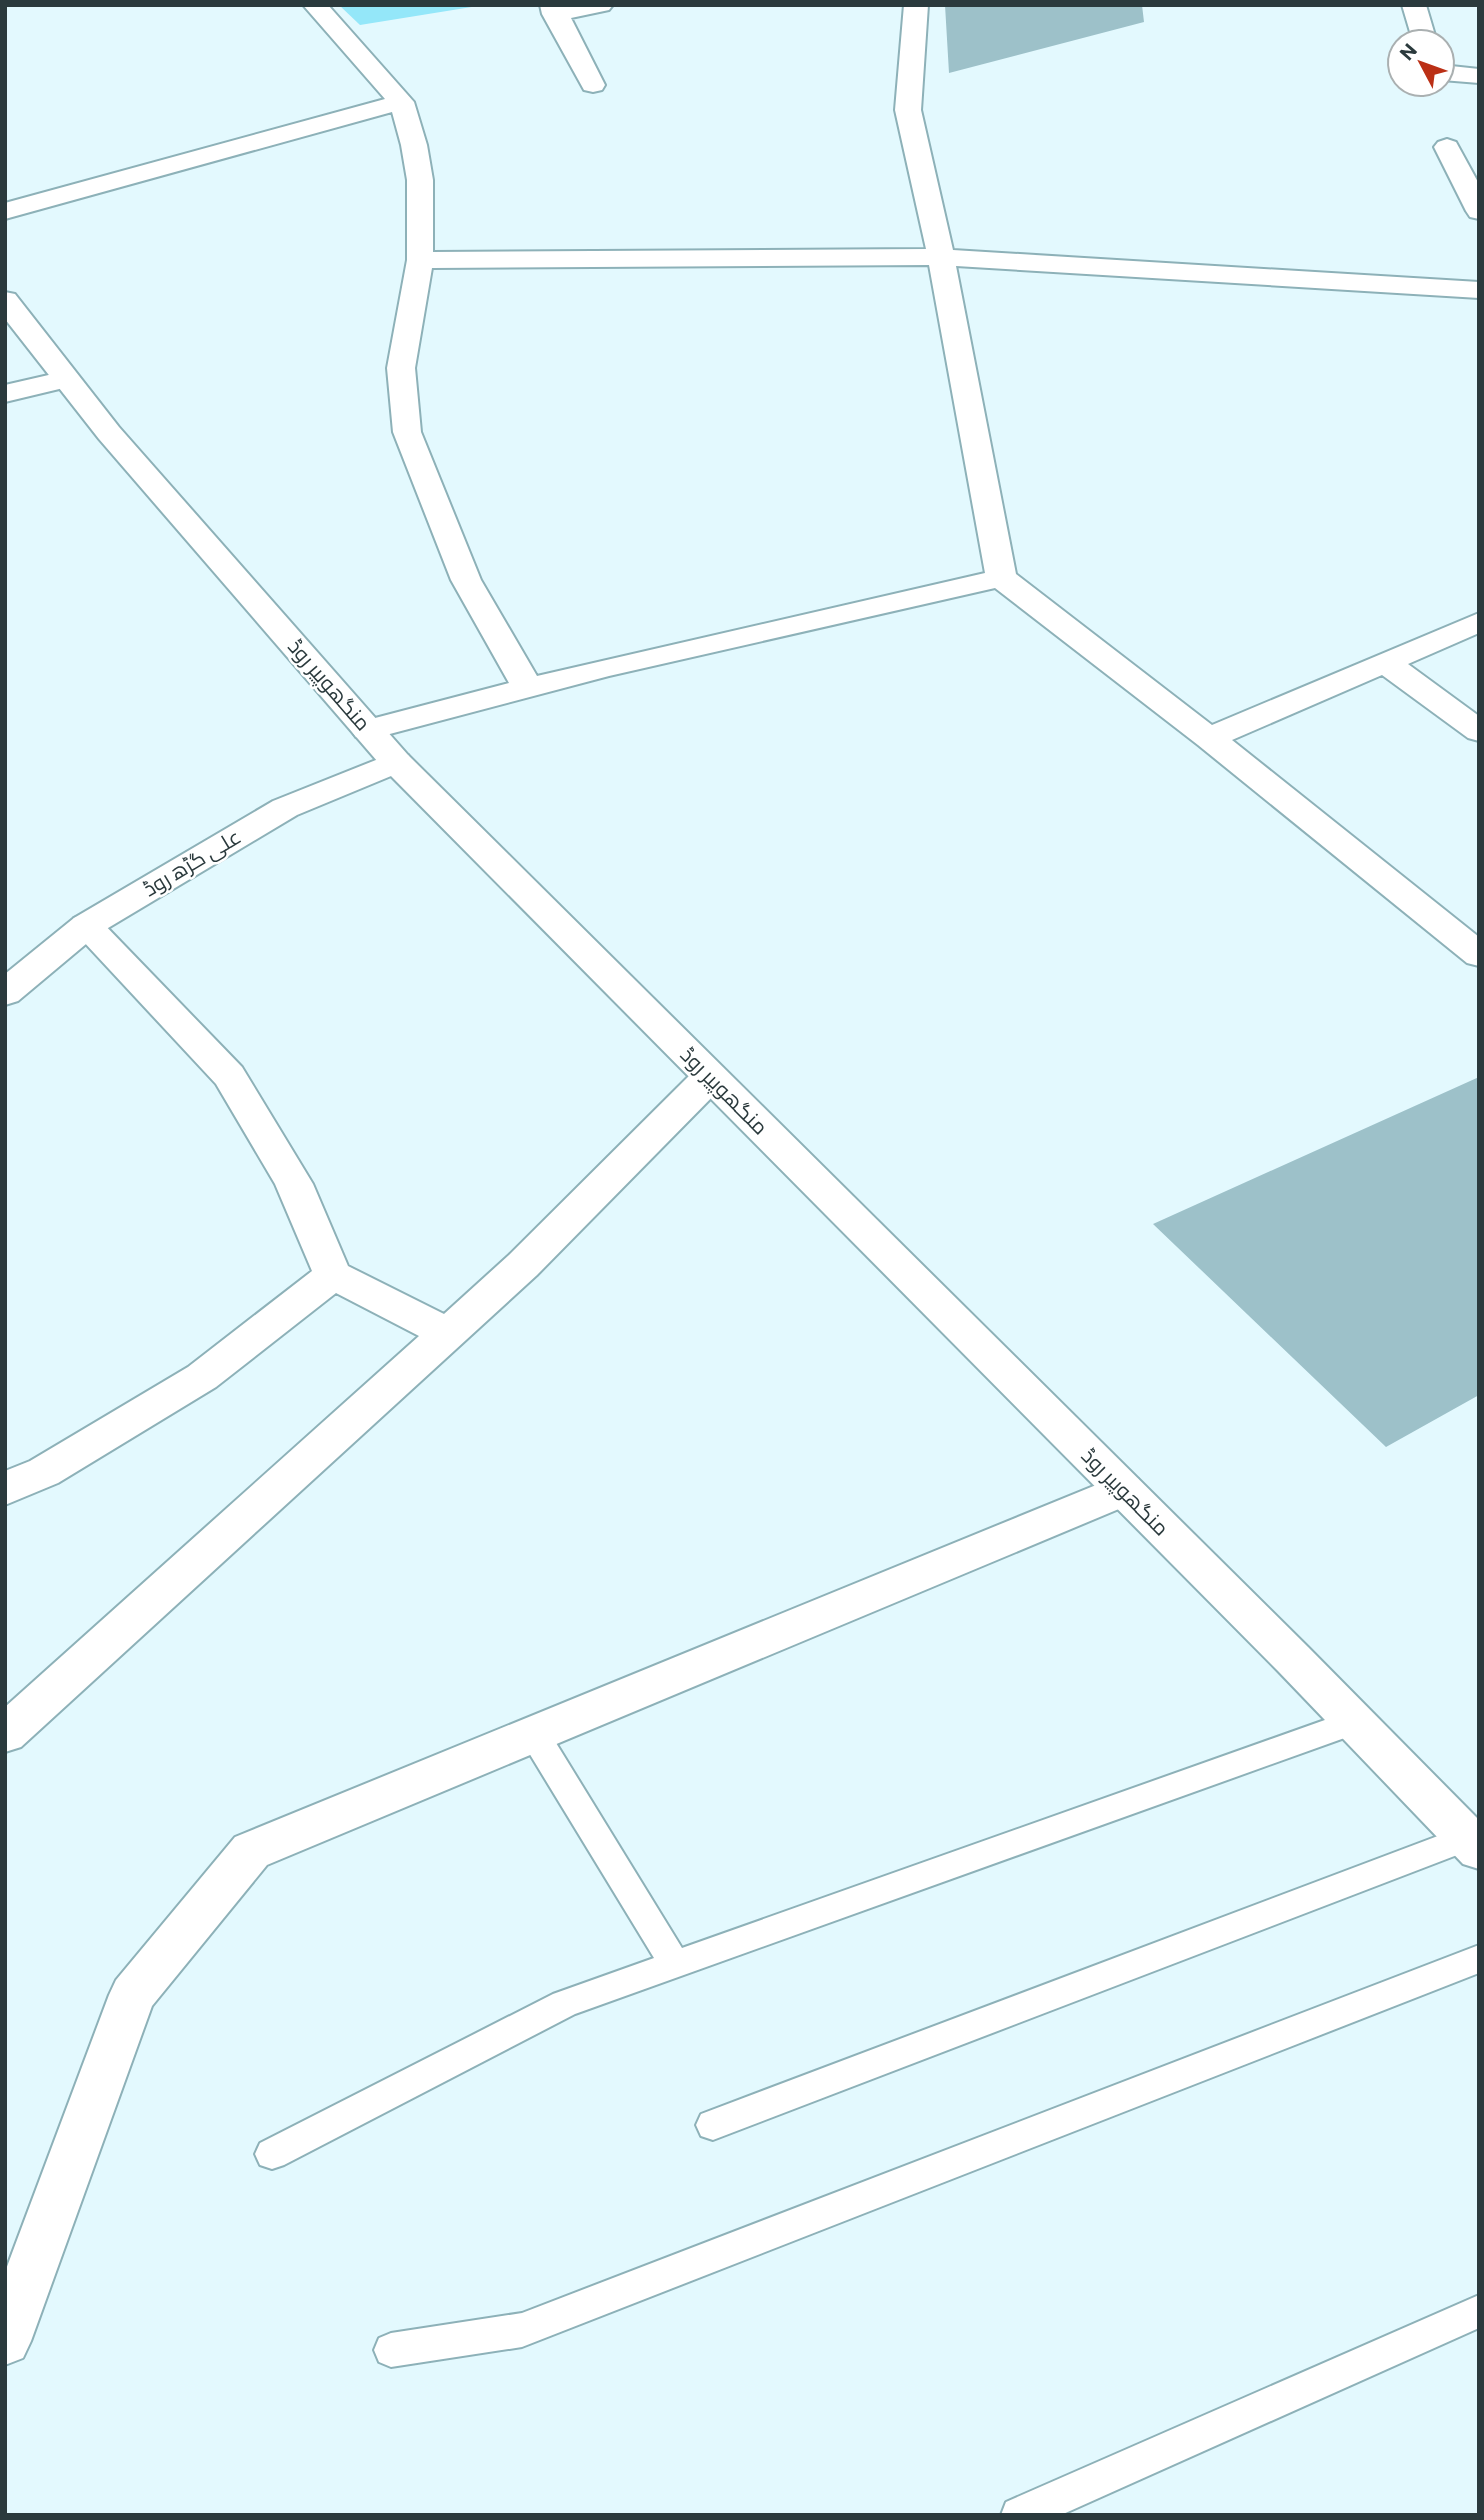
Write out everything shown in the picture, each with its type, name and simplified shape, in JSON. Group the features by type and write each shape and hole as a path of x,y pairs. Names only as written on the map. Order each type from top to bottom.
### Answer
{"street":[{"path":"315,5 401,102 414,145 420,180 420,260 401,368 407,432 466,580 528,688"},
{"path":"593,85 553,10 601,5"},
{"path":"916,5 908,110 940,257 1000,578 1209,738 1479,955"},
{"path":"1415,5 1421,28"},
{"path":"1456,75 1479,76"},
{"path":"5,211 401,102"},
{"path":"1447,147 1479,211"},
{"path":"420,260 940,257 1479,290"},
{"name":"منگھوپیر روڈ","path":"5,300 109,433 396,762 1473,1844"},
{"path":"5,394 66,379"},
{"path":"368,730 604,668 1000,578"},
{"path":"1209,738 1479,622"},
{"path":"1385,662 1479,731"},
{"name":"علی گڑھ روڈ","path":"5,993 86,926 285,808 396,762"},
{"path":"86,926 229,1076 294,1184 333,1275 448,1333"},
{"path":"5,1734 523,1265 710,1077"},
{"path":"5,1489 44,1472 202,1377 333,1275"},
{"path":"5,2341 133,1995 251,1851 1123,1490"}],"lane":[{"path":"272,2154 564,2004 1353,1722"},
{"path":"534,1734 675,1965"},
{"path":"713,2125 1473,1844"},
{"path":"391,2350 522,2330 1479,1959"},
{"path":"1019,2515 1479,2311"}],"shaded area":[{"path":"339,5 484,5 360,25"}],"building":[{"path":"945,5 1142,5 1144,22 949,73"},
{"path":"1479,1077 1479,1395 1386,1447 1153,1224"}]}
